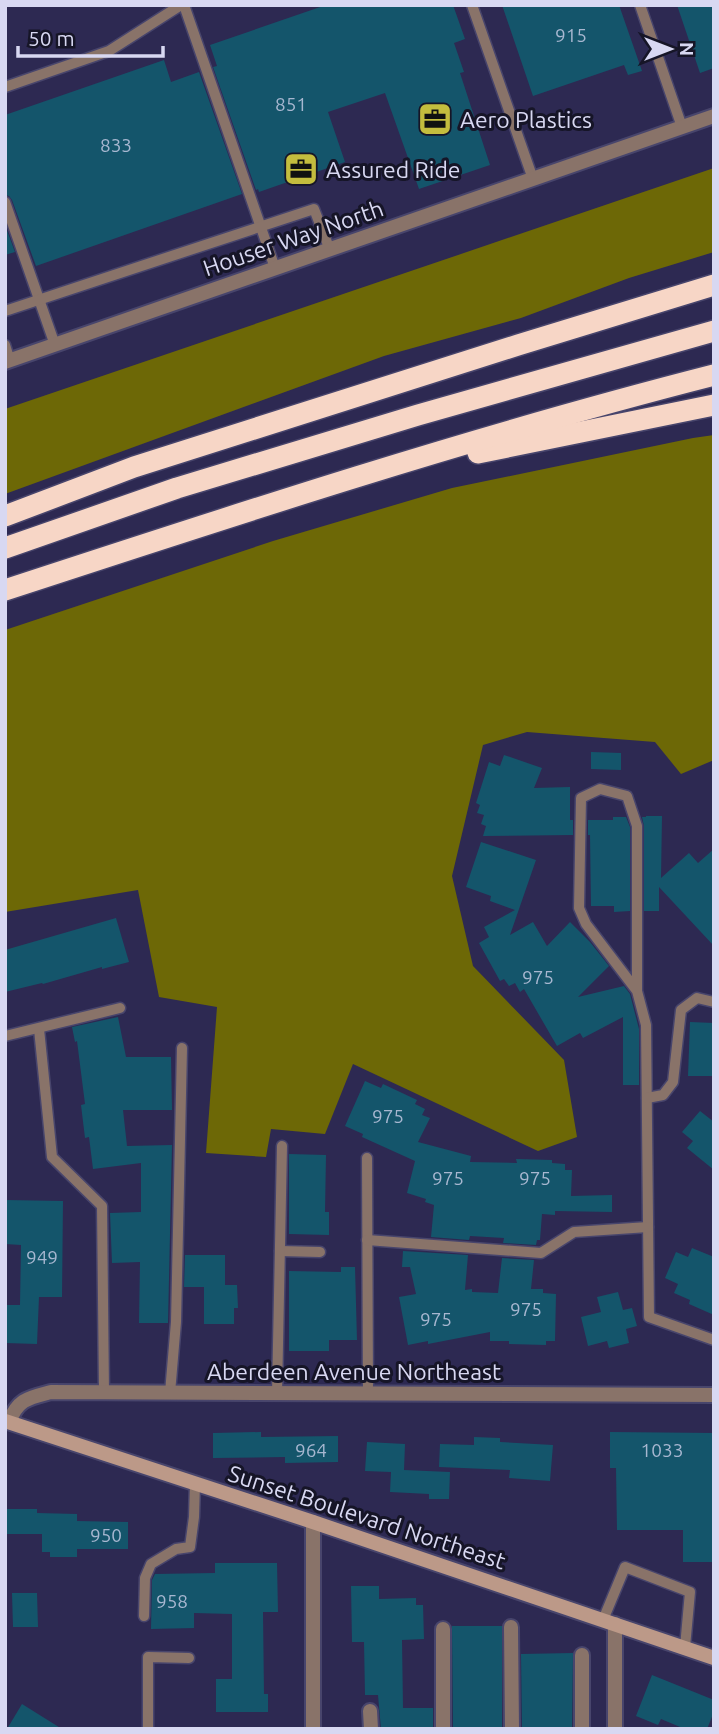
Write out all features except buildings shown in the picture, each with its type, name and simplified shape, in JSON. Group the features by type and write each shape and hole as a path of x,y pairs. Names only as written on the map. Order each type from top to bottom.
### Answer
{"highway":[{"path":"5,516 134,467 714,285"},
{"path":"5,548 177,488 418,415 714,331"},
{"path":"5,590 342,480 714,375"},
{"path":"342,480 714,405"}],"main road":[{"name":"Sunset Boulevard Northeast","path":"7,1422 714,1658"}],"street":[{"name":"Houser Way North","path":"8,361 714,116"},
{"name":"Aberdeen Avenue Northeast","path":"7,1422 14,1409 25,1399 51,1392 714,1395"},
{"path":"313,1522 313,1729"},
{"path":"609,1622 615,1729"},
{"path":"511,1627 512,1729"},
{"path":"443,1629 443,1729"},
{"path":"582,1655 582,1729"},
{"path":"370,1711 371,1729"}],"lane":[{"path":"5,87 109,51 182,5 275,268"},
{"path":"472,5 533,179"},
{"path":"640,5 682,127"},
{"path":"5,202 55,345"},
{"path":"5,311 314,209 330,250"},
{"path":"5,345 8,361"},
{"path":"637,991 586,924 579,908 581,797 600,789 627,796 637,826 637,991 646,1025 649,1317 714,1340"},
{"path":"647,1098 663,1095 673,1082 681,1010 697,998 714,1002"},
{"path":"5,1036 120,1007"},
{"path":"39,1029 52,1157 102,1206 104,1392"},
{"path":"170,1393 176,1322 182,1048"},
{"path":"278,1394 282,1146"},
{"path":"367,1158 369,1393"},
{"path":"367,1240 541,1252 574,1232 648,1227"},
{"path":"280,1251 320,1252"},
{"path":"145,1616 145,1578 151,1564 176,1549 190,1547 195,1483"},
{"path":"609,1622 625,1567 690,1592 685,1647"},
{"path":"148,1729 148,1657 189,1658"}],"shaded area":[{"path":"714,168 714,252 629,278 521,318 384,356 5,494 5,409"},
{"path":"714,435 714,760 681,774 655,742 527,732 483,745 452,876 473,966 564,1060 577,1137 538,1151 353,1064 325,1134 271,1129 266,1157 206,1153 217,1007 159,997 138,890 5,912 5,630 273,541 452,488"}],"place":[{"name":"Aero Plastics","path":"435,119"},
{"name":"Assured Ride","path":"301,169"}]}
